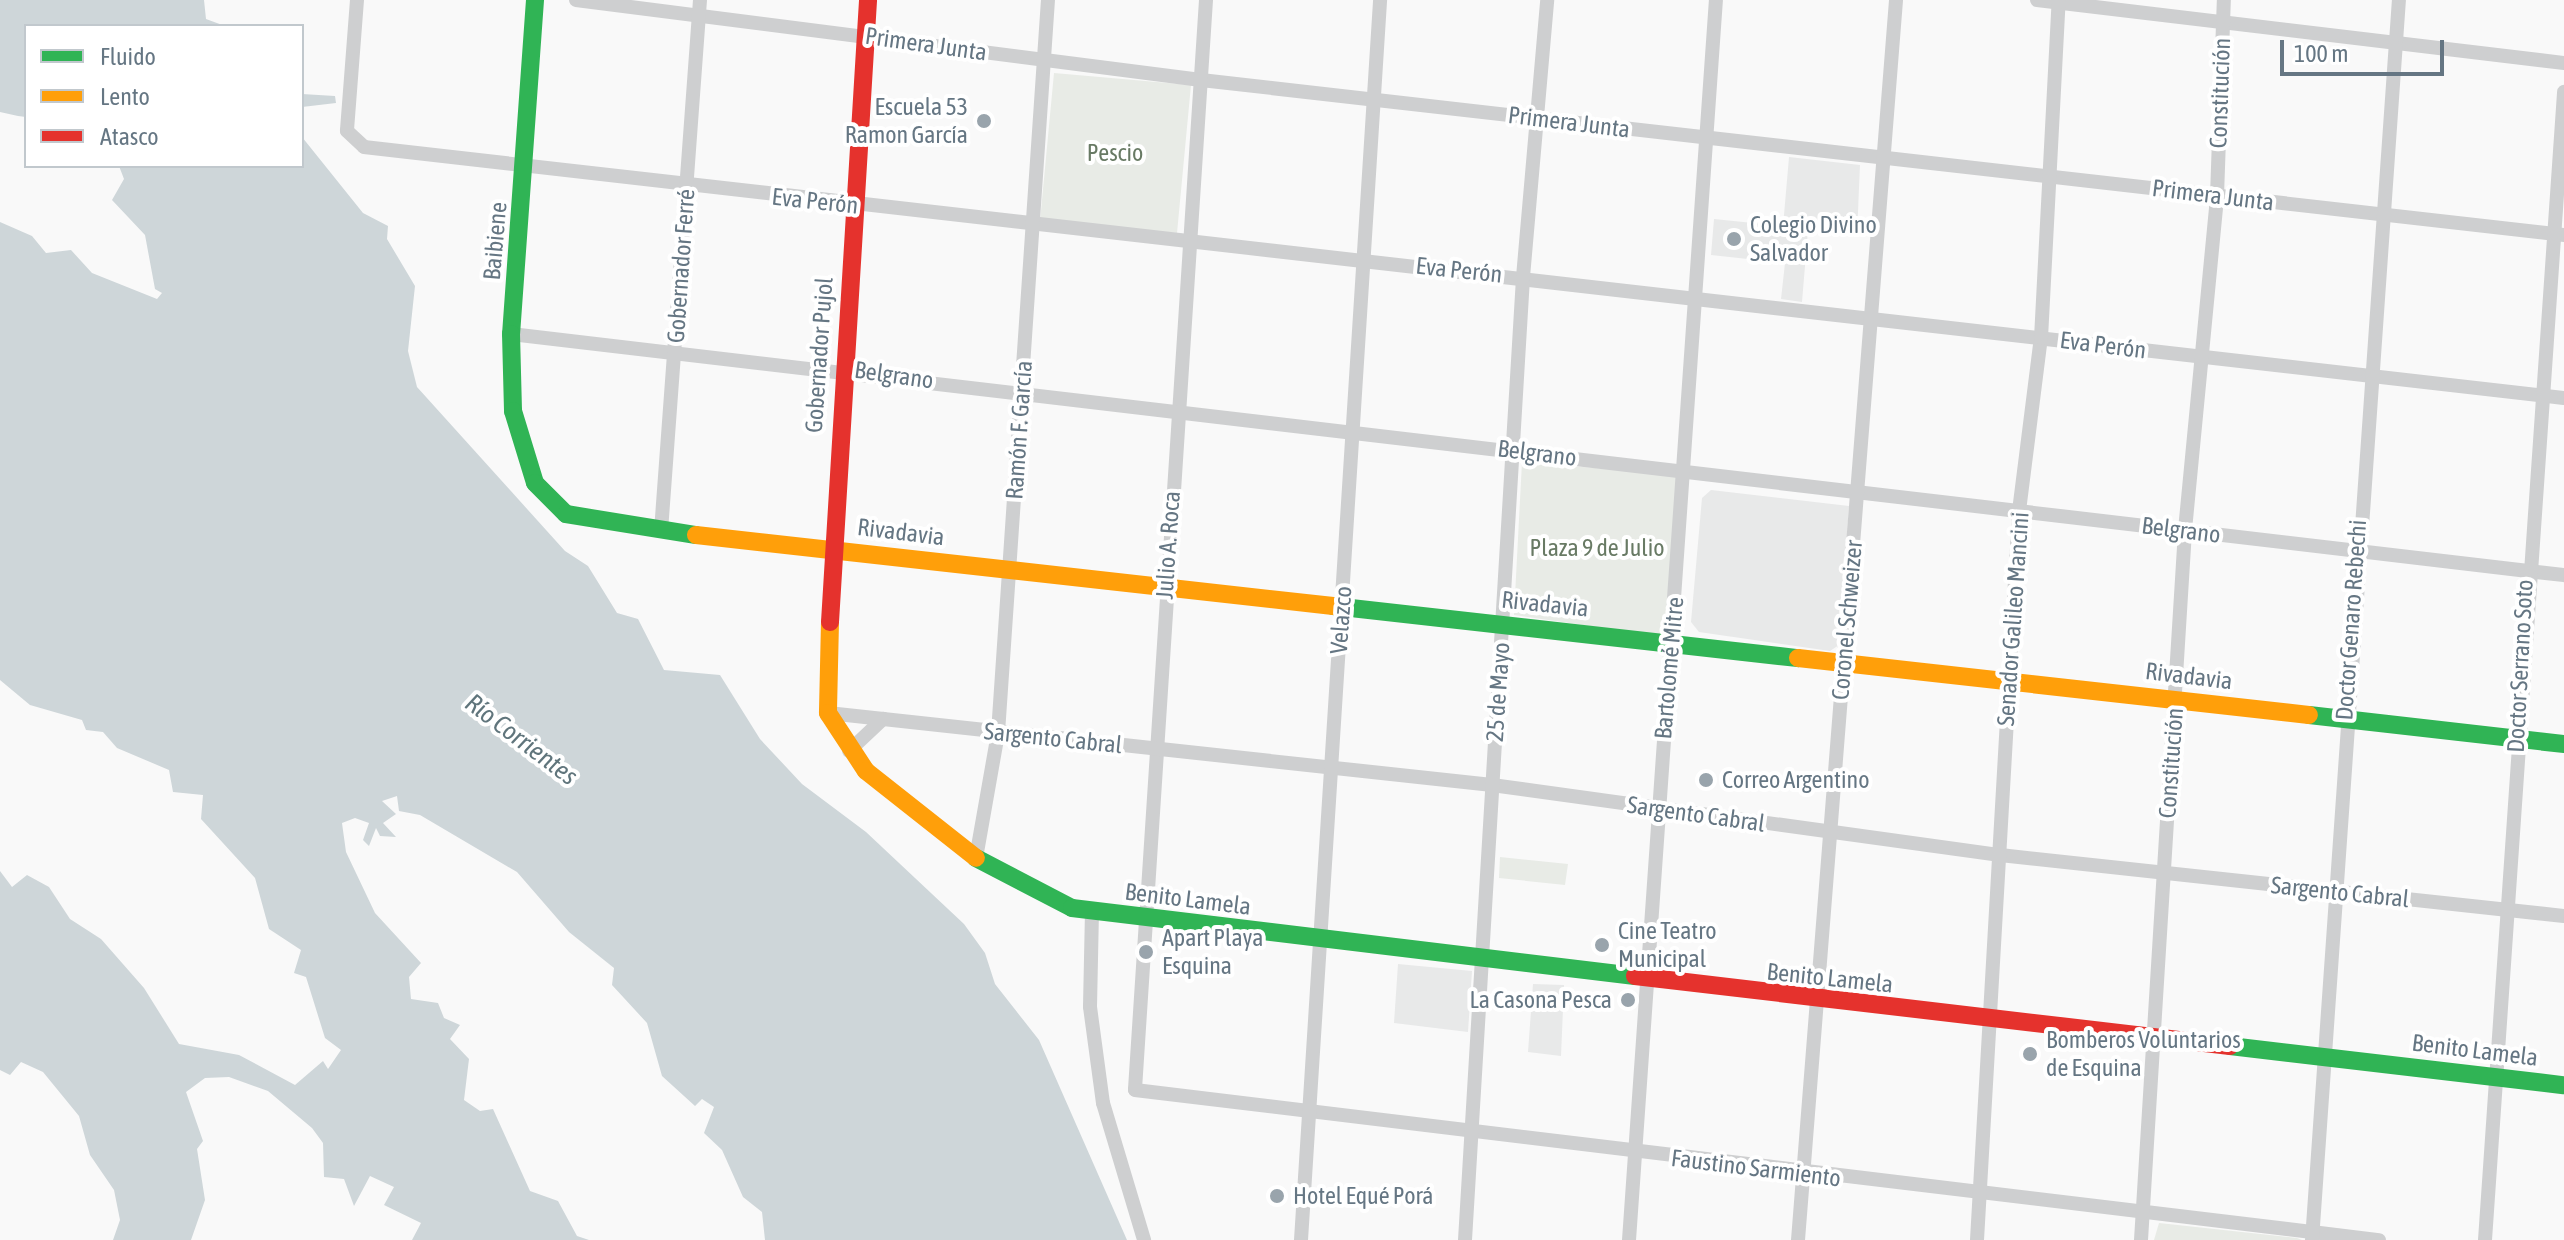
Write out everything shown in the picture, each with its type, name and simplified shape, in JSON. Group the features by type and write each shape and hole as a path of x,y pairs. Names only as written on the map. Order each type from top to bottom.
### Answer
{"street":[{"name":"Eva Perón","path":"357,0 347,131 354,143 526,170 1033,221 2564,398"},
{"name":"Baibiene","path":"535,0 526,170 511,334 513,411 535,483"},
{"name":"Primera Junta","path":"576,0 700,7 1044,61 2559,235"},
{"name":"Gobernador Pujol","path":"828,713 832,548 842,368 868,0"},
{"name":"Ramón F. García","path":"976,858 998,733 1048,0"},
{"name":"Julio A. Roca","path":"1135,1090 1142,918 1206,0"},
{"name":"Velazco","path":"1301,1240 1380,0"},
{"name":"25 de Mayo","path":"1465,1240 1486,959 1492,785 1523,277 1547,0"},
{"name":"Bartolomé Mitre","path":"1629,1240 1657,808 1687,471 1710,138 1716,0"},
{"name":"Coronel Schweizer","path":"1798,1240 1896,0"},
{"path":"2037,0 2564,63"},
{"name":"Constitución","path":"2141,1240 2185,530 2217,196 2224,0"},
{"name":"Doctor Genaro Rebechi","path":"2312,1237 2331,890 2356,550 2388,215 2399,0"},
{"name":"Senador Galileo Mancini","path":"1977,1240 2019,511 2041,338 2059,1"},
{"name":"Gobernador Ferré","path":"661,531 700,7"},
{"name":"Doctor Serrano Soto","path":"2485,1240 2500,1078 2526,570 2559,235 2564,92"},
{"name":"Belgrano","path":"511,334 842,368 1178,411 2564,575"},
{"name":"Rivadavia","path":"535,483 566,514 661,531 1671,641 2564,744"},
{"path":"828,713 849,751 883,719"},
{"name":"Sargento Cabral","path":"828,713 1492,785 2000,855 2564,916"},
{"name":"Benito Lamela","path":"849,751 976,858 1042,896 1092,911 1817,1002 2324,1055 2564,1085"},
{"path":"1092,911 1090,1007 1103,1103 1144,1240"},
{"name":"Faustino Sarmiento","path":"1135,1090 2312,1237 2379,1240"}],"shaded area":[{"path":"1789,157 1860,165 1857,235 1808,230 1802,302 1781,299 1785,263 1711,255 1714,219 1783,226"},
{"path":"1711,490 1849,506 1839,645 1830,651 1699,632 1691,622 1702,498"},
{"path":"1398,964 1472,971 1468,1032 1394,1023"},
{"path":"1533,984 1564,985 1561,1056 1528,1052"}],"green space":[{"name":"Pescio","path":"1054,73 1191,85 1177,233 1040,221"},
{"name":"Plaza 9 de Julio","path":"1522,462 1682,475 1666,637 1514,615"},
{"path":"1500,857 1568,864 1565,885 1499,878"},
{"path":"2159,1223 2297,1238 2302,1240 2154,1240"}],"water":[{"path":"0,0 204,0 206,19 220,24 24,24 24,117 0,112"},
{"path":"304,94 335,96 336,103 304,107"},
{"name":"Río Corrientes","path":"304,139 363,213 388,226 387,239 415,286 408,351 417,387 565,551 588,566 617,613 638,619 664,670 720,675 760,739 802,784 866,832 964,924 985,953 995,984 1039,1040 1127,1240 765,1240 762,1212 743,1197 722,1150 704,1133 714,1107 702,1099 695,1106 662,1076 647,1023 612,985 614,968 569,932 517,872 420,815 399,811 397,796 382,801 396,814 383,823 396,837 380,836 376,828 369,846 363,840 369,823 355,818 342,823 346,852 375,913 421,963 409,977 411,999 438,1003 444,1018 460,1025 450,1039 469,1059 464,1100 480,1111 493,1109 530,1191 558,1201 577,1236 589,1240 412,1240 421,1223 384,1205 394,1187 370,1176 354,1206 344,1179 324,1177 323,1143 312,1128 268,1091 229,1077 205,1078 186,1092 203,1141 197,1149 205,1200 191,1240 113,1240 120,1220 114,1190 90,1155 79,1116 43,1072 21,1062 10,1075 0,1070 0,871 12,887 27,875 49,887 70,919 101,939 144,988 179,1044 239,1055 295,1085 323,1061 328,1069 341,1050 325,1038 306,977 294,973 301,950 269,929 255,878 201,819 203,795 173,792 169,770 117,748 103,732 86,730 82,720 30,705 0,680 0,222 32,236 46,253 71,250 92,273 157,299 162,293 155,289 145,235 112,200 124,179 120,168 304,168"}],"traffic: fast":[{"path":"535,0 511,334 513,411 535,483 566,514 696,535"},
{"path":"1333,606 1798,658"},
{"path":"2309,715 2564,744"},
{"path":"976,858 1072,908 1635,976"},
{"path":"2230,1046 2564,1085"}],"traffic: slow":[{"path":"696,535 1333,606"},
{"path":"830,622 828,713 866,771 976,858"},
{"path":"1798,658 2309,715"}],"traffic: jam":[{"path":"830,622 868,0"},
{"path":"1635,976 2230,1046"}],"place":[{"name":"Escuela 53 Ramon García","path":"984,121"},
{"name":"Colegio Divino Salvador","path":"1734,239"},
{"name":"Correo Argentino","path":"1706,780"},
{"name":"Cine Teatro Municipal","path":"1602,945"},
{"name":"Apart Playa Esquina","path":"1146,952"},
{"name":"La Casona Pesca","path":"1628,1000"},
{"name":"Bomberos Voluntarios de Esquina","path":"2030,1054"},
{"name":"Hotel Equé Porá","path":"1277,1196"}]}
